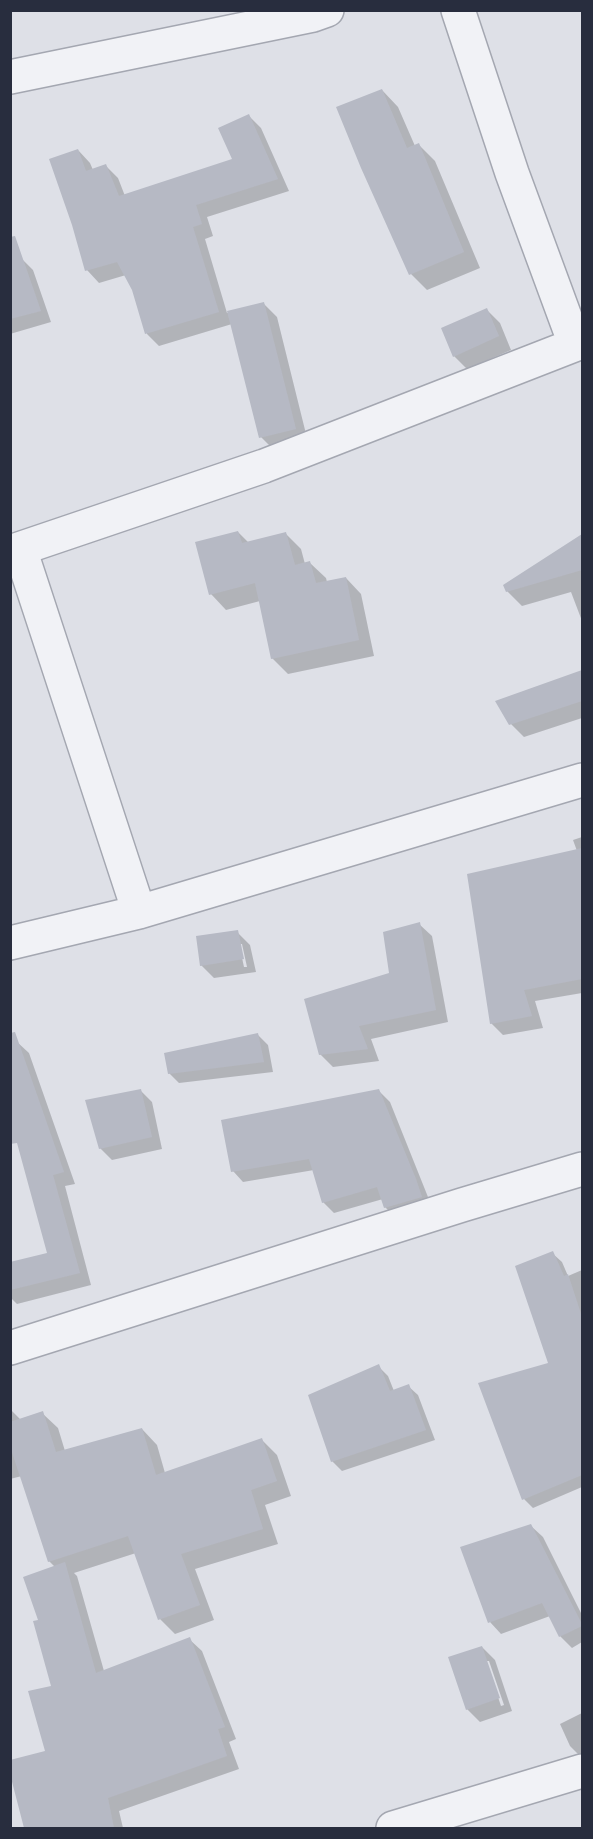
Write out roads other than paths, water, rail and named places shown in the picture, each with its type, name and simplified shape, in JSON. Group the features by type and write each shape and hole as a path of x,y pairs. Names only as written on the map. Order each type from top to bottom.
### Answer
{"street":[{"path":"10,77 313,15 327,10"},
{"path":"139,912 15,550 264,466 356,429 448,396 578,343 512,173 458,10"},
{"path":"10,943 139,912 582,780"},
{"path":"10,1348 582,1169"},
{"path":"393,1828 582,1772"}]}
